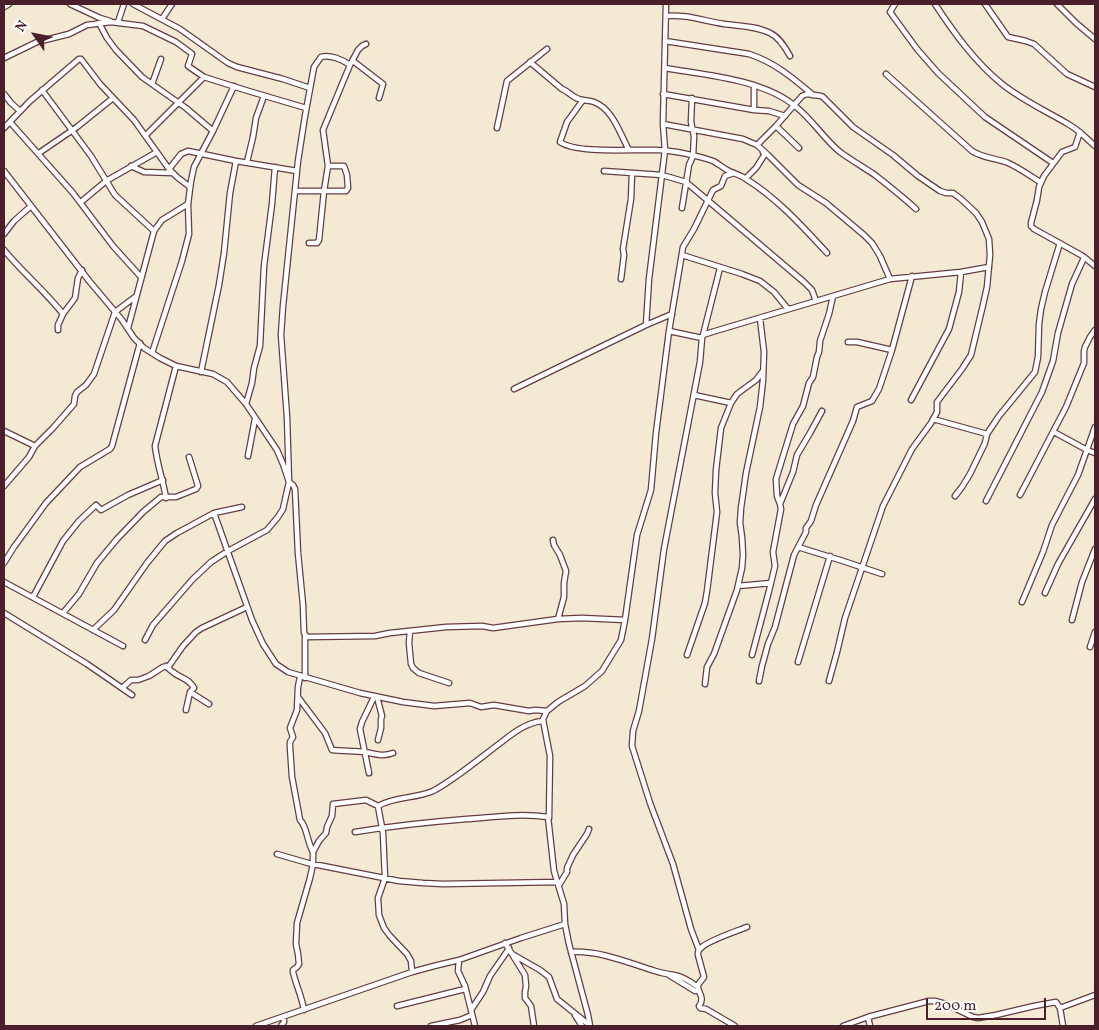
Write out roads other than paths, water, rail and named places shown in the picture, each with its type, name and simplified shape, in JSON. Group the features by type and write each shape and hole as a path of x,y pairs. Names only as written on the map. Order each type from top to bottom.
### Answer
{"street":[{"path":"4,7 9,4"},
{"path":"70,4 111,22"},
{"path":"118,22 124,4"},
{"path":"133,4 180,29 228,63 310,88"},
{"path":"162,19 172,4"},
{"path":"646,325 665,150 663,94 666,4"},
{"path":"895,4 890,12 916,49 938,72 990,121 1053,163"},
{"path":"935,4 969,52 995,78 1028,102 1069,124 1095,146"},
{"path":"985,4 1008,37 1034,44 1067,74 1095,87"},
{"path":"1058,4 1095,39"},
{"path":"666,16 688,16 770,33 780,40 790,56"},
{"path":"4,58 37,42 69,34 87,26 118,22 143,26 176,42 191,53 188,66 204,77 306,108"},
{"path":"99,24 119,54 142,77 213,131"},
{"path":"666,40 748,54 761,58 780,68 813,95"},
{"path":"309,243 319,240 328,166 323,130 351,63 361,47 366,44"},
{"path":"497,128 506,82 548,49"},
{"path":"145,640 153,625 192,580 211,562 267,530 283,509 289,482 287,417 281,335 283,306 297,171 314,67 321,57 328,56 351,63 383,84 378,98"},
{"path":"4,128 42,90 79,59 112,98 134,120 169,169 190,187"},
{"path":"152,84 161,59"},
{"path":"530,62 577,99 596,102 606,110 629,150"},
{"path":"665,68 754,85 777,95 794,105 840,152 874,175 916,208"},
{"path":"886,74 972,151 984,158 995,159 1015,166 1040,185"},
{"path":"146,135 204,77"},
{"path":"754,85 754,110"},
{"path":"152,353 189,234 188,204 194,167 234,86"},
{"path":"42,90 91,156 115,195 154,231"},
{"path":"4,94 20,111"},
{"path":"663,94 769,111 785,116"},
{"path":"757,145 802,96 807,94 824,97 864,136 893,155 928,183 943,192 954,194 976,213 989,239 989,268 983,305 971,355 937,402 937,412 934,419 912,449 883,506 845,618 829,681"},
{"path":"247,162 256,118 264,96"},
{"path":"39,154 93,115 112,98"},
{"path":"682,208 694,136 691,122 692,98"},
{"path":"583,100 570,117 560,142 564,145 580,149 665,150 715,162 730,172 746,178 774,200 827,253"},
{"path":"10,122 81,202 113,246 141,277"},
{"path":"663,124 743,139 757,145 798,185 826,203 872,243 880,256 890,280"},
{"path":"776,126 799,148"},
{"path":"1080,132 1075,147 1062,152 1040,185 1031,226 1084,257 1095,266"},
{"path":"746,178 756,168 765,154 757,145"},
{"path":"81,202 106,180 156,152"},
{"path":"169,169 184,152 201,153 297,171"},
{"path":"201,372 219,285 230,193 236,161"},
{"path":"131,166 144,172 173,173"},
{"path":"296,191 346,191 348,188 347,175 344,166 328,166"},
{"path":"246,404 260,346 264,266 275,167"},
{"path":"604,171 662,176 686,182 804,282 812,290 816,301"},
{"path":"4,173 144,348 176,366 213,374 228,382 246,404 277,450 289,482 293,485 305,636 303,677 298,687 297,710 290,728 293,736 290,747 292,777 300,820 304,824 313,852 313,864 295,936 299,964 293,970 304,1010"},
{"path":"621,279 624,258 623,249 631,199 632,173"},
{"path":"590,1026 569,944 564,904 554,871 548,818 550,756 543,720 547,712 558,702 585,686 602,671 621,640 626,620 637,535 651,490 669,331 684,244 694,229 713,190 721,186 725,176 734,173"},
{"path":"128,328 154,231 162,220 188,204"},
{"path":"4,234 14,221 31,206"},
{"path":"955,496 970,474 985,443 987,434 999,416 1035,372 1038,357 1041,309 1060,243"},
{"path":"4,250 63,314"},
{"path":"682,255 760,281 774,292 788,309"},
{"path":"986,501 1042,392 1054,356 1069,293 1084,257"},
{"path":"698,988 704,977 698,955 699,950 691,929 673,864 632,746 633,731 639,711 652,639 664,549 700,362 703,337 720,268"},
{"path":"669,331 703,337 712,332 890,280 989,268"},
{"path":"58,330 63,314 76,298 78,278 82,270"},
{"path":"911,400 949,329 959,292 961,272"},
{"path":"759,681 794,555 811,521 857,408 876,397 892,350 912,276"},
{"path":"752,655 775,566 773,552 781,509 777,496 776,479 793,424 803,406 809,383 813,377 820,341 833,296"},
{"path":"4,486 29,457 35,446 74,404 77,392 86,385 94,374 115,312 136,297"},
{"path":"514,389 672,314"},
{"path":"705,684 706,667 714,654 738,586 743,555 740,523 741,508 746,473 760,407 764,371 760,318"},
{"path":"1020,495 1066,407 1084,363 1085,347 1095,330"},
{"path":"848,342 857,342 892,350"},
{"path":"4,563 46,503 80,467 112,446 140,343"},
{"path":"166,498 155,446 176,366"},
{"path":"687,655 705,603 707,591 717,512 716,470 721,428 731,403 737,394 756,380 764,371"},
{"path":"694,394 731,403"},
{"path":"780,504 793,472 797,454 822,410"},
{"path":"248,456 255,419"},
{"path":"934,419 987,434"},
{"path":"1022,602 1052,525 1078,475 1095,427"},
{"path":"4,431 35,446"},
{"path":"1054,432 1095,454"},
{"path":"63,614 79,594 97,563 117,539 149,507 160,497 176,497 196,489 198,486 189,457"},
{"path":"33,597 63,541 79,521 96,505 101,510 128,495 162,480"},
{"path":"1045,593 1058,564 1095,499"},
{"path":"93,630 114,610 147,563 166,541 214,513 242,506"},
{"path":"214,513 262,644 276,664 288,672 375,697 403,702 434,706 470,703 481,708 494,705 547,712"},
{"path":"553,540 566,571 564,597 558,619"},
{"path":"798,547 882,574"},
{"path":"1072,620 1082,582 1095,549"},
{"path":"798,662 830,556"},
{"path":"4,582 123,646"},
{"path":"738,586 771,583"},
{"path":"122,688 131,680 138,680 149,676 170,664 183,646 202,628 248,607"},
{"path":"4,613 87,664 132,695"},
{"path":"305,636 375,636 446,628 482,626 493,628 558,619 626,620"},
{"path":"410,631 411,664 413,668 419,673 449,683"},
{"path":"1090,647 1095,632"},
{"path":"166,666 172,672 192,684 194,688 190,692 186,710"},
{"path":"190,692 209,704"},
{"path":"298,697 325,733 332,750 365,752 387,756 393,753"},
{"path":"375,697 382,716 378,740"},
{"path":"369,773 360,729 375,697"},
{"path":"378,806 389,800 422,795 435,790 518,729 543,720"},
{"path":"313,852 326,833 332,816 332,804 366,800 378,806"},
{"path":"378,806 382,828 385,878 378,898 379,915 384,928 411,961 412,972"},
{"path":"355,832 414,824 503,816 526,815 548,818"},
{"path":"558,883 567,872 573,855 589,829"},
{"path":"277,854 313,864 399,881 423,883 558,883"},
{"path":"256,1026 412,972 459,960 507,942 565,924"},
{"path":"699,950 705,945 747,927"},
{"path":"507,942 510,952 525,977 525,998 531,1006 534,1026"},
{"path":"569,944 579,951"},
{"path":"571,952 579,951 611,958 682,978 698,988 702,1002 699,1006 700,1008 706,1009 735,1026"},
{"path":"431,1026 460,1020 471,1013 490,976 510,952"},
{"path":"510,952 549,977 557,999 575,1015 582,1026"},
{"path":"459,960 458,970 466,989 475,1026"},
{"path":"397,1006 466,989"},
{"path":"1060,1008 1095,995"},
{"path":"843,1026 868,1017 934,1001 946,1004 978,1018 1056,1002 1060,1008 1063,1026"},
{"path":"575,1015 590,1026"},
{"path":"281,1026 284,1022 284,1017"},
{"path":"868,1017 870,1026"}]}
